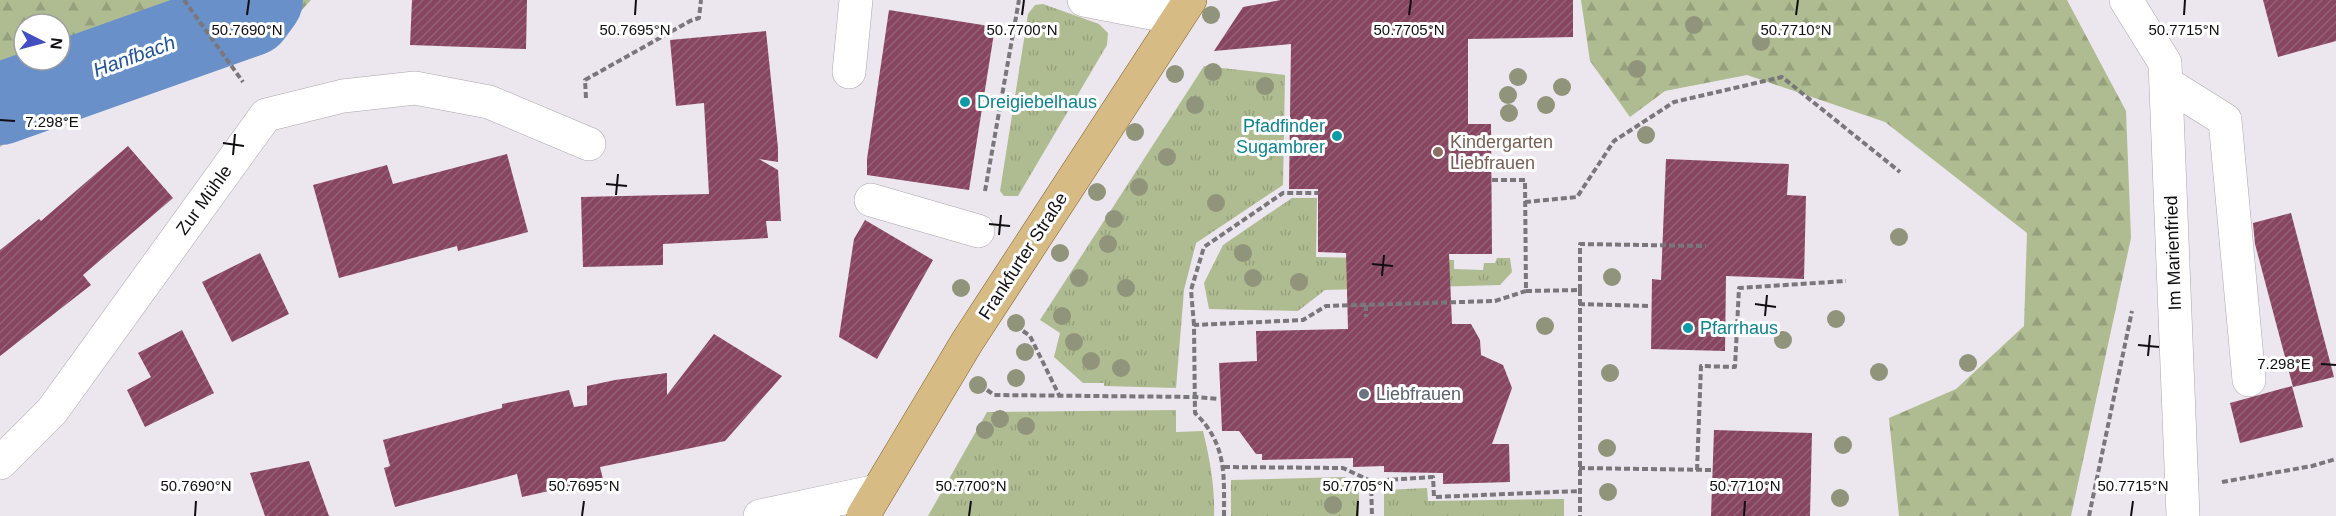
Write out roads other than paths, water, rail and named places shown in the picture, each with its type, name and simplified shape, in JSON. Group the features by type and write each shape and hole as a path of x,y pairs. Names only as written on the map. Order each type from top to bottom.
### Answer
{"main road":[{"name":"Frankfurter Straße","path":"870,503 968,342 1184,9"}],"street":[{"path":"849,72 856,0"},
{"path":"1084,0 1184,9"},
{"name":"Im Marienfried","path":"2126,0 2165,63 2182,503"},
{"path":"2166,83 2225,120 2249,380"},
{"name":"Zur Mühle","path":"0,463 52,411 266,115 343,96 415,88 489,102 589,144"},
{"path":"871,200 978,231"},
{"path":"760,516 870,503"}],"waterway":[{"name":"Hanfbach","path":"0,104 251,15 262,0"}],"place":[{"name":"Dreigiebelhaus","path":"965,102"},
{"name":"Pfadfinder Sugambrer","path":"1337,136"},
{"name":"Kindergarten Liebfrauen","path":"1438,152"},
{"name":"Pfarrhaus","path":"1688,328"},
{"name":"Liebfrauen","path":"1364,394"}]}
